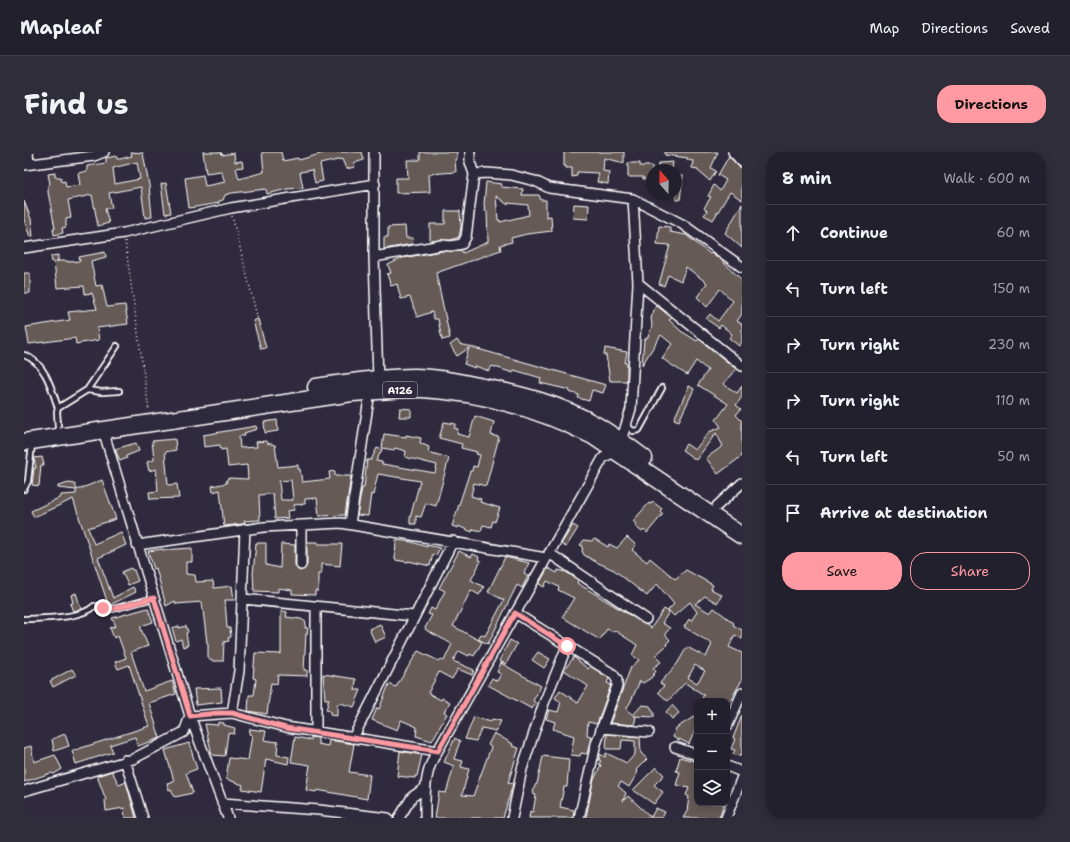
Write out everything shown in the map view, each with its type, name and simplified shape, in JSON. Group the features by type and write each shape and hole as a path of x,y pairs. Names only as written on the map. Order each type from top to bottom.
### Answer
{"highway":[{"name":"A126","path":"27,438 103,430 327,396 416,377 437,379 511,393 554,405 575,414 610,445 742,536"},
{"name":"A126","path":"27,438 58,427 344,383 374,386"},
{"name":"A126","path":"610,445 673,478 742,523"}],"street":[{"path":"28,152 27,164 94,156 104,152"},
{"path":"350,524 374,386 374,152"},
{"path":"374,257 442,245 451,246 462,244 466,237 474,174 470,162 470,152"},
{"path":"733,152 742,162"},
{"path":"474,174 487,173 511,175 535,181 550,188 633,199 682,224 742,267"},
{"path":"24,248 124,233 231,208 375,184"},
{"path":"425,818 425,788 427,772 610,445 626,425 631,409 638,283 633,199"},
{"path":"638,283 742,366"},
{"path":"103,430 190,716 228,818"},
{"path":"717,506 742,483"},
{"path":"137,545 245,529 301,525 350,524 392,533 548,556 646,619"},
{"path":"301,525 301,565"},
{"path":"232,713 239,671 245,529"},
{"path":"354,738 453,541"},
{"path":"243,599 414,616"},
{"path":"316,607 316,732"},
{"path":"515,613 613,674 616,680 617,686 601,728 579,818"},
{"path":"512,818 522,769 544,703 567,646"},
{"path":"730,720 742,693"},
{"path":"190,716 232,713 286,728 438,751"},
{"path":"24,791 133,758 184,732 190,716"},
{"path":"601,728 649,732"},
{"path":"675,747 694,754"},
{"path":"125,760 143,818"},
{"path":"730,767 742,772"},
{"path":"726,818 742,777"},
{"path":"399,818 412,797 425,788"},
{"path":"222,803 319,810 388,818"}],"lane":[{"path":"58,408 87,390 116,346"},
{"path":"24,355 31,358 48,378 58,408 58,427"},
{"path":"626,425 634,431 639,430 662,388"},
{"path":"87,390 102,392 119,391"},
{"path":"24,489 28,481 27,438"},
{"path":"24,619 65,616 88,612 94,606 113,609 154,598"}],"path":[{"path":"231,208 232,218 260,328"},
{"path":"124,233 150,413"}],"building":[{"path":"131,152 143,153 149,185 152,217 145,218 141,187 109,193 112,208 105,209 109,223 98,226 92,195 68,200 71,218 66,219 66,227 62,228 63,233 54,235 53,228 55,228 48,192 48,185 50,184 48,174 55,173 55,177 61,177 62,182 65,181 66,187 80,185 78,173 87,171 87,166 106,163 106,158 116,156 117,159 120,159 132,156","holes":["137,162 140,179 115,184 113,168"]},
{"path":"203,152 221,152 222,155 234,153 235,162 242,161 243,167 236,168 239,179 264,172 262,152 281,152 283,161 298,158 299,160 327,152 362,152 364,160 354,163 355,167 346,169 342,159 320,164 323,181 315,183 312,170 300,172 303,188 287,189 267,194 266,189 232,193 225,195 223,200 219,201 219,203 189,208 185,178 203,175 205,186 225,182 221,171 206,173"},
{"path":"420,152 457,152 457,159 455,159 456,172 429,174 430,192 396,193 396,178 408,178 407,160 420,160"},
{"path":"564,152 624,152 624,163 604,158 603,171 609,172 608,184 597,182 599,173 577,172 577,176 572,177 572,168 566,168 566,166 564,166"},
{"path":"665,152 718,152 711,168 716,171 710,181 698,171 698,169 692,168 693,161 687,160 688,158 665,155"},
{"path":"729,156 738,166 742,168 742,200 730,192 713,220 704,215 707,211 704,208 711,197 708,196 714,185 720,191 726,180 718,175"},
{"path":"673,162 673,164 659,163"},
{"path":"628,163 640,163 640,166 646,166 646,179 643,179 643,177 628,177"},
{"path":"486,182 502,184 501,187 523,189 522,195 539,195 541,200 546,200 546,217 551,216 552,231 527,234 511,238 512,242 500,245 501,250 436,273 450,338 442,340 438,319 434,319 432,312 417,317 410,297 401,299 397,284 391,286 387,274 391,273 388,265 402,258 442,251 461,250 463,253 488,242 487,211 485,211 484,204","holes":["496,196 508,205 508,203 528,205 529,215 500,222 500,220 498,220"]},
{"path":"166,183 171,213 165,214 161,184"},
{"path":"24,201 31,219 33,236 30,237 24,220"},
{"path":"574,204 589,205 588,219 573,218"},
{"path":"742,204 742,248 725,233"},
{"path":"445,211 460,211 461,227 459,237 451,240 430,241 430,224 445,224"},
{"path":"405,226 406,238 413,238 412,244 384,249 384,237 388,237 388,227"},
{"path":"659,226 670,227 670,232 686,235 710,254 712,253 720,259 742,280 742,314 737,321 742,324 742,342 739,346 729,338 732,334 721,325 719,328 706,319 710,314 718,321 733,301 720,289 707,307 697,297 707,283 686,267 681,281 668,275 664,286 659,284 670,245 657,244"},
{"path":"105,252 106,257 91,261 96,286 102,285 107,307 125,305 128,324 97,328 99,340 76,344 75,338 29,344 26,327 70,320 68,312 97,309 92,293 85,294 84,286 57,288 54,262 52,262 51,256 58,255 58,261 80,261 79,257"},
{"path":"24,273 30,273 30,293 24,293"},
{"path":"656,305 672,318 669,320 681,331 697,341 699,339 736,369 723,384 737,393 742,386 742,397 736,405 741,409 736,415 742,421 742,456 718,474 706,458 723,446 716,433 696,460 682,450 686,444 695,450 709,432 721,427 716,420 728,404 698,385 708,370 696,361 687,375 667,362 662,358 672,344 661,335 642,365 644,340 648,337 652,326 651,318"},
{"path":"258,319 266,348 261,349 253,321"},
{"path":"457,340 460,344 606,385 603,393 592,390 589,401 578,398 579,395 569,392 570,390 540,383 541,378 514,370 513,373 492,366 489,371 475,366 475,368 464,364 469,348 457,356 450,345"},
{"path":"605,348 627,352 625,363 627,363 627,381 610,381 606,355 604,355"},
{"path":"689,386 694,389 679,421 674,419"},
{"path":"400,408 411,409 411,417 399,417"},
{"path":"475,416 494,422 491,435 499,437 486,486 474,483 471,496 481,499 480,502 500,508 495,522 493,521 491,527 483,525 481,531 473,529 472,532 458,526 458,528 452,526 470,471 472,471 473,466 477,467 480,455 476,454 477,452 461,448 462,444 439,438 444,422 456,424 454,428 458,429 457,434 469,437"},
{"path":"277,420 278,431 265,433 264,422"},
{"path":"256,426 257,429 244,433 245,436 239,436 240,448 257,447 256,442 266,441 267,443 275,445 278,467 298,465 302,482 330,479 329,472 335,471 335,476 351,476 345,515 319,516 317,498 305,499 305,504 294,505 294,510 287,511 288,518 275,519 273,494 259,495 260,520 244,521 245,523 242,524 224,526 220,490 213,492 212,486 227,483 226,480 229,478 248,479 247,465 228,467 226,449 221,450 220,445 204,447 203,435","holes":["291,480 293,500 281,500 279,481"]},
{"path":"384,434 406,437 406,435 421,438 420,443 429,447 428,452 449,458 436,506 426,503 421,517 416,516 416,524 410,524 410,518 420,481 378,474 373,495 371,494 368,516 357,515 362,488 364,488 367,460 371,460 377,448 382,450 376,461 382,462 382,464 435,473 437,465 405,457 406,451 395,448 394,450 382,448"},
{"path":"175,439 176,450 165,452 168,485 177,484 179,498 150,499 149,492 158,491 156,469 149,471 147,462 154,460 152,441"},
{"path":"136,443 139,451 126,456 127,458 120,461 115,449"},
{"path":"42,457 44,465 41,465 39,486 32,485 34,468 36,468 34,458"},
{"path":"102,480 116,519 88,528 94,544 121,532 126,545 98,558 113,598 133,587 136,592 110,605 103,604 107,601 73,499 34,517 31,511 61,497 61,495 76,494 76,490 58,488 58,486 69,483 75,484 77,490"},
{"path":"653,502 662,509 660,511 663,514 647,533 644,530 642,532 635,526 636,524 633,521 649,503 651,504"},
{"path":"573,525 578,528 566,547 561,544"},
{"path":"627,537 636,545 632,550 647,562 650,558 675,579 686,570 713,585 711,589 722,595 717,603 705,596 695,604 710,613 714,608 734,623 733,625 742,630 742,639 735,635 729,647 742,653 742,680 730,701 730,698 702,698 704,695 685,683 668,701 658,692 664,686 660,683 677,664 687,647 706,657 712,644 684,627 689,619 691,621 697,612 690,602 674,616 668,610 674,604 657,584 647,596 614,570 584,555 582,551 583,546 580,545 584,540 591,541 595,539 608,547 609,544 617,548","holes":["695,665 705,671 697,683 688,678"]},
{"path":"396,540 412,542 427,547 427,545 440,548 436,555 433,554 430,566 408,561 395,560"},
{"path":"307,542 318,542 318,544 342,544 340,566 321,564 321,574 318,574 318,591 315,591 315,595 292,594 292,590 278,588 278,592 254,591 253,573 256,543 266,543 266,565 280,568 281,544 295,545 295,565 298,570 301,571 307,565"},
{"path":"192,548 192,562 186,562 186,574 195,575 196,582 213,581 214,588 232,586 234,600 225,600 227,628 230,628 231,637 228,638 229,641 224,642 223,661 212,661 208,658 208,643 202,602 176,604 175,601 166,606 156,568 154,569 148,551"},
{"path":"459,551 471,557 473,554 479,557 478,560 481,561 471,580 484,587 479,595 471,590 453,626 482,642 474,656 470,654 469,656 459,651 453,661 474,670 472,675 458,669 452,679 439,672 428,693 441,700 442,698 450,702 444,712 447,714 432,741 416,736 417,727 401,720 397,730 372,720 377,708 379,709 389,684 396,687 418,651 439,661 441,659 444,661 452,644 426,630 425,628 432,615 428,614 431,608 435,610 445,591 439,588"},
{"path":"505,557 529,563 524,573 528,576 522,588 517,585 488,644 478,639 481,634 485,636 504,600 488,592"},
{"path":"131,568 134,570 138,581 128,585 122,572"},
{"path":"548,568 557,573 558,570 566,572 578,580 577,583 651,628 664,609 669,612 662,623 670,628 665,634 670,640 666,644 667,645 655,656 661,662 653,668 656,671 651,678 643,683 640,681 626,709 633,715 642,705 650,706 654,713 654,717 634,716 636,717 634,725 610,723 631,667 639,660 632,655 637,645 614,630 613,632 607,629 600,640 562,617 574,598 558,590 559,587 547,581 544,587 539,584"},
{"path":"76,593 81,609 73,611 70,604 73,603 71,595"},
{"path":"148,608 153,622 141,626 141,629 148,646 131,652 144,691 172,681 176,694 149,703 160,738 138,746 135,737 110,745 113,752 76,764 72,751 149,726 129,665 118,669 115,662 126,658 118,636 114,638 110,628 116,626 112,618"},
{"path":"281,611 287,612 286,617 301,619 306,622 305,628 308,628 306,634 304,670 307,670 307,676 278,675 277,684 271,683 267,714 248,711 249,695 254,695 256,679 253,678 255,653 281,654"},
{"path":"380,624 386,637 375,642 369,629"},
{"path":"179,626 179,628 186,626 188,632 186,633 188,645 183,647 181,639 176,641 172,628"},
{"path":"510,640 517,644 506,664 499,661"},
{"path":"538,652 550,659 544,668 532,660"},
{"path":"574,657 588,669 590,666 609,678 607,683 611,685 597,724 588,722 587,735 591,736 587,754 581,753 580,756 571,755 574,736 553,729 555,722 546,719 549,710 558,712 561,702 555,698 560,690 578,703 588,686 564,670"},
{"path":"501,663 541,686 533,701 536,703 532,709 488,685 492,678 497,681 501,674 497,672"},
{"path":"72,669 76,675 53,687 50,681"},
{"path":"323,674 356,679 355,690 361,690 354,707 340,703 337,704 337,716 330,715 330,711 326,710 329,699 325,699"},
{"path":"221,688 222,702 196,705 194,689"},
{"path":"672,705 679,713 672,719 666,712"},
{"path":"742,715 742,754 738,756 733,754 735,750 731,749 735,739 733,738"},
{"path":"474,717 491,722 492,719 501,721 496,731 482,728 476,741 465,739"},
{"path":"694,717 694,733 689,744 679,739 679,741 673,737 676,728"},
{"path":"218,722 235,728 234,734 228,733 225,756 212,755 205,724 218,725"},
{"path":"250,729 266,731 264,740 278,742 277,755 289,757 288,764 266,759 261,792 242,789 243,785 226,779 229,758 248,760 252,735 249,734"},
{"path":"494,733 513,744 512,746 519,748 508,783 513,784 503,818 435,818 439,792 446,793 454,766 444,762 455,738 460,741 454,759 463,761 461,767 469,769 462,795 473,796 491,747 488,745"},
{"path":"65,734 69,746 54,751 52,739"},
{"path":"607,734 640,737 641,753 647,759 636,770 638,772 629,787 621,782 618,786 626,793 623,801 628,796 651,817 656,808 665,812 662,818 586,818 593,782 601,765 599,764 601,761 599,760 600,754 605,757 606,753 627,763 635,754 635,741 622,740 621,749 606,749"},
{"path":"295,737 311,740 311,737 318,738 318,744 328,746 329,740 354,744 349,772 370,775 367,799 317,790 316,792 306,790 310,765 291,762"},
{"path":"189,743 197,769 186,773 193,793 175,797 171,789 169,790 167,783 174,781 165,750"},
{"path":"31,746 34,762 55,755 62,769 54,774 51,773 24,782 24,748"},
{"path":"400,751 422,755 417,776 415,776 415,778 397,776"},
{"path":"543,756 569,759 567,787 564,787 560,807 574,810 573,818 529,818 530,811 533,812 536,795 533,794 534,788 537,784"},
{"path":"680,757 694,761 694,806 723,806 719,818 683,818 687,811 689,797 686,795 689,788 676,785 680,772 676,771"},
{"path":"656,767 664,775 654,785 663,792 654,804 633,790"},
{"path":"112,771 119,785 126,782 136,818 125,818 124,808 106,811 106,800 97,776"}],"route":[{"path":"103,608 113,609 154,598 190,716 232,713 248,716 286,728 438,751 515,613 567,646"}]}
